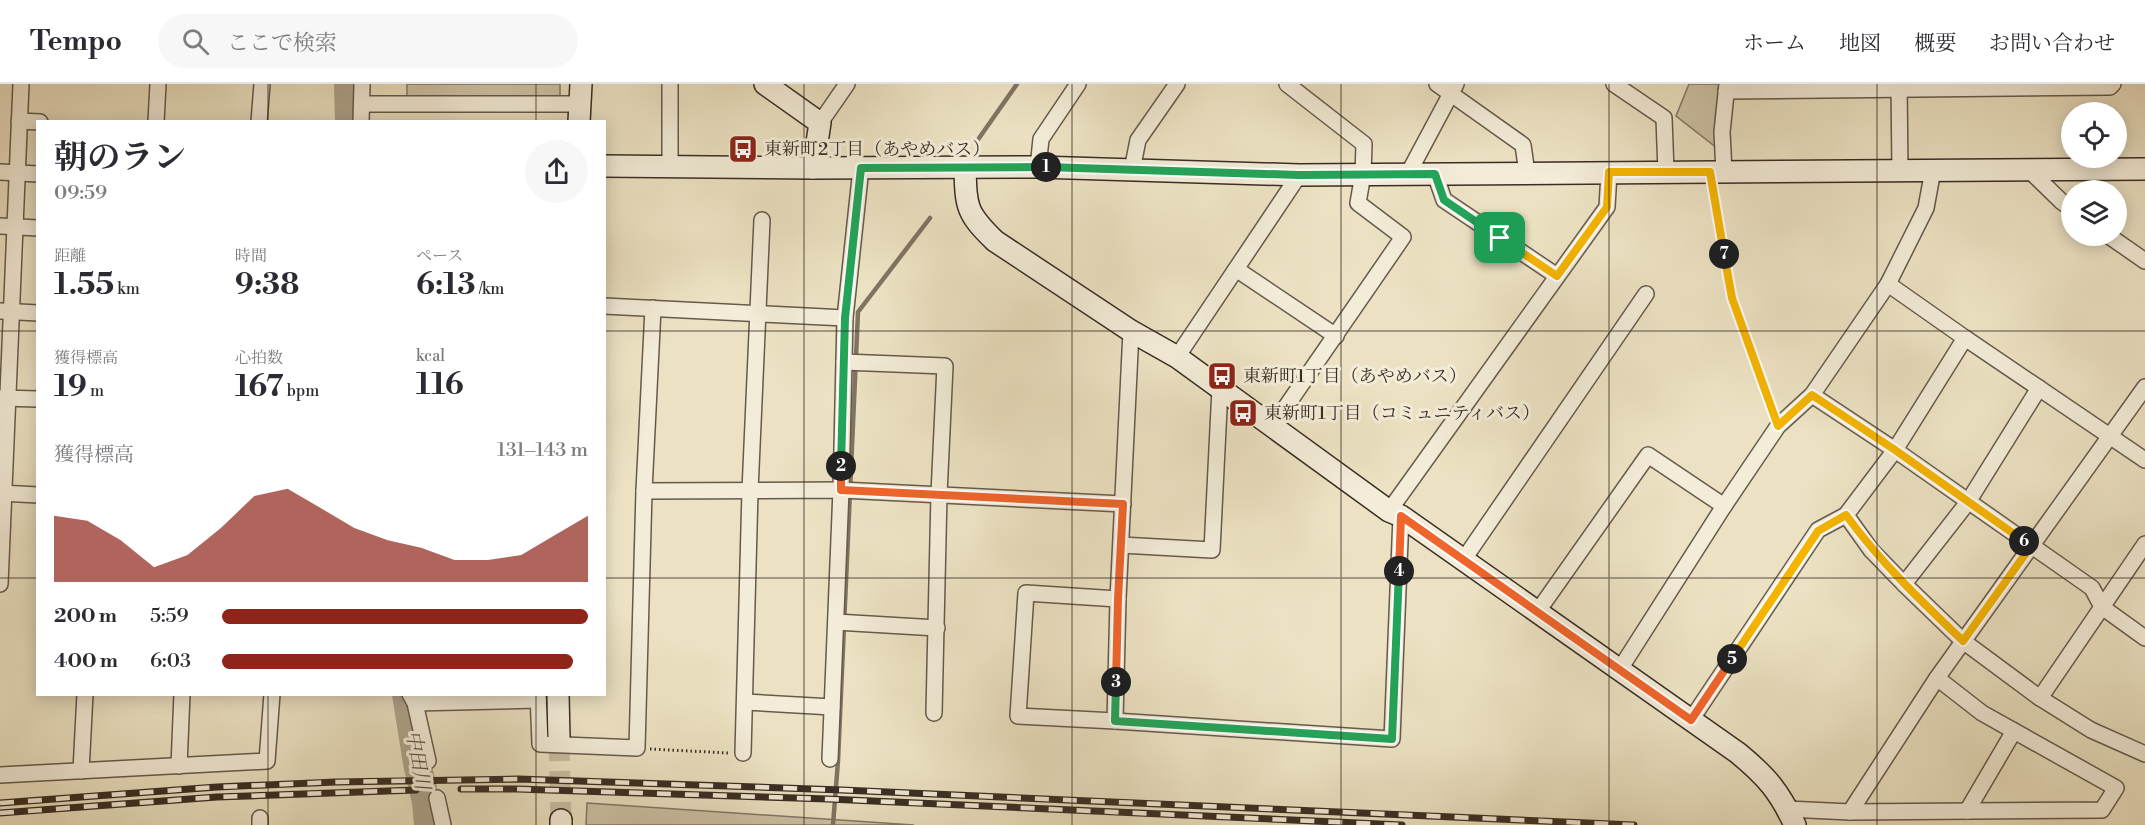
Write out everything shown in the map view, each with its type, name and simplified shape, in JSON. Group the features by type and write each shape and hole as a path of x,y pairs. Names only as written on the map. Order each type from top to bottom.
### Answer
{"street":[{"path":"0,584 7,227 17,173 21,84"},
{"path":"156,120 158,84"},
{"path":"258,120 262,84"},
{"path":"361,120 362,84"},
{"path":"670,84 670,168"},
{"path":"813,168 820,123 847,84"},
{"path":"1038,167 1041,139 1078,84"},
{"path":"1132,170 1138,140 1177,84"},
{"path":"1272,427 1404,237 1358,203 1363,174 1364,144 1287,84"},
{"path":"1437,84 1453,89 1524,145 1527,173"},
{"path":"1614,84 1664,118 1665,172"},
{"path":"1717,172 1727,87 2110,87 2113,84"},
{"path":"771,86 820,123"},
{"path":"1899,86 1900,171"},
{"path":"1408,174 1453,89"},
{"path":"362,104 579,103"},
{"path":"20,121 36,122"},
{"path":"606,166 670,168 1038,167 1299,175 2145,169"},
{"path":"830,759 841,490 845,318 861,168"},
{"path":"965,168 966,201 977,223 995,241 1131,331 1177,357 1395,514 1538,611 1691,720 1761,772 1775,788 1791,817 1850,812 2102,810 2116,788 1982,713 1937,678"},
{"path":"1620,669 1778,426 1812,395 1888,284 1926,208 1933,170"},
{"path":"2029,170 2061,201"},
{"path":"0,172 36,174"},
{"path":"1118,599 1026,593 1018,716 1392,739 1395,514 1557,276 1607,207 1609,172"},
{"path":"1435,174 1444,200 1557,276"},
{"path":"1177,357 1299,175"},
{"path":"743,753 750,491 762,220"},
{"path":"7,227 36,228"},
{"path":"2123,246 2145,261"},
{"path":"1236,268 1336,336"},
{"path":"1888,284 2145,460"},
{"path":"1464,560 1646,294"},
{"path":"606,306 845,318"},
{"path":"544,696 540,744 637,748 644,491 653,309"},
{"path":"6,312 36,314"},
{"path":"1115,721 1118,599 1131,331"},
{"path":"1691,720 1818,531 1846,515 1895,450 1965,338"},
{"path":"844,362 945,366 939,494 934,713"},
{"path":"1850,812 1937,678 2145,387"},
{"path":"1121,545 1212,550 1220,388"},
{"path":"1904,584 1968,502 2039,388"},
{"path":"1812,395 1895,450 2092,588 2102,607 2145,638"},
{"path":"4,398 36,399"},
{"path":"1538,611 1648,455 1724,506"},
{"path":"644,491 841,490 1123,504"},
{"path":"2,493 36,495"},
{"path":"1846,515 1871,550 1963,641 2040,698 2091,730 2145,754"},
{"path":"2040,698 2145,544"},
{"path":"836,622 937,628"},
{"path":"81,771 85,696"},
{"path":"179,766 182,696"},
{"path":"0,775 267,761 272,696"},
{"path":"428,760 412,699 544,696"},
{"path":"544,696 559,740"},
{"path":"745,702 832,707"},
{"path":"1967,811 2014,731"},
{"path":"437,798 443,825"}],"path":[{"path":"1717,172 1732,298 1778,426"},
{"path":"637,748 743,753"}],"shaded area":[{"path":"407,84 560,84 560,97 407,98"},
{"path":"1689,84 1719,84 1717,148 1676,116"},
{"path":"587,803 914,825 586,825"}],"waterway":[{"name":"中田川","path":"348,84 349,120"},
{"path":"977,141 1017,84"},
{"path":"833,825 838,761 858,312 930,218"},
{"name":"中田川","path":"406,696 426,802 428,825"}],"tunnel":[{"path":"559,740 561,820"}],"railway":[{"path":"0,803 217,787 336,782 518,779 842,790 1634,825"},
{"path":"461,789 828,799 1402,825"},
{"path":"0,813 217,797 416,790"}],"place":[{"name":"東新町2丁目（あやめバス）","path":"743,149"},
{"name":"東新町1丁目（あやめバス）","path":"1222,376"},
{"name":"東新町1丁目（コミュニティバス）","path":"1243,413"}],"route":[{"path":"1038,167 1299,175 1435,174 1444,200 1500,238 1557,276 1607,207 1609,172 1710,172 1732,298 1778,426 1812,395 1895,450 2031,546 1963,641 1871,550 1846,515 1818,531 1691,720 1401,516 1392,739 1115,721 1123,504 841,490 845,318 861,168 1038,167"}]}
